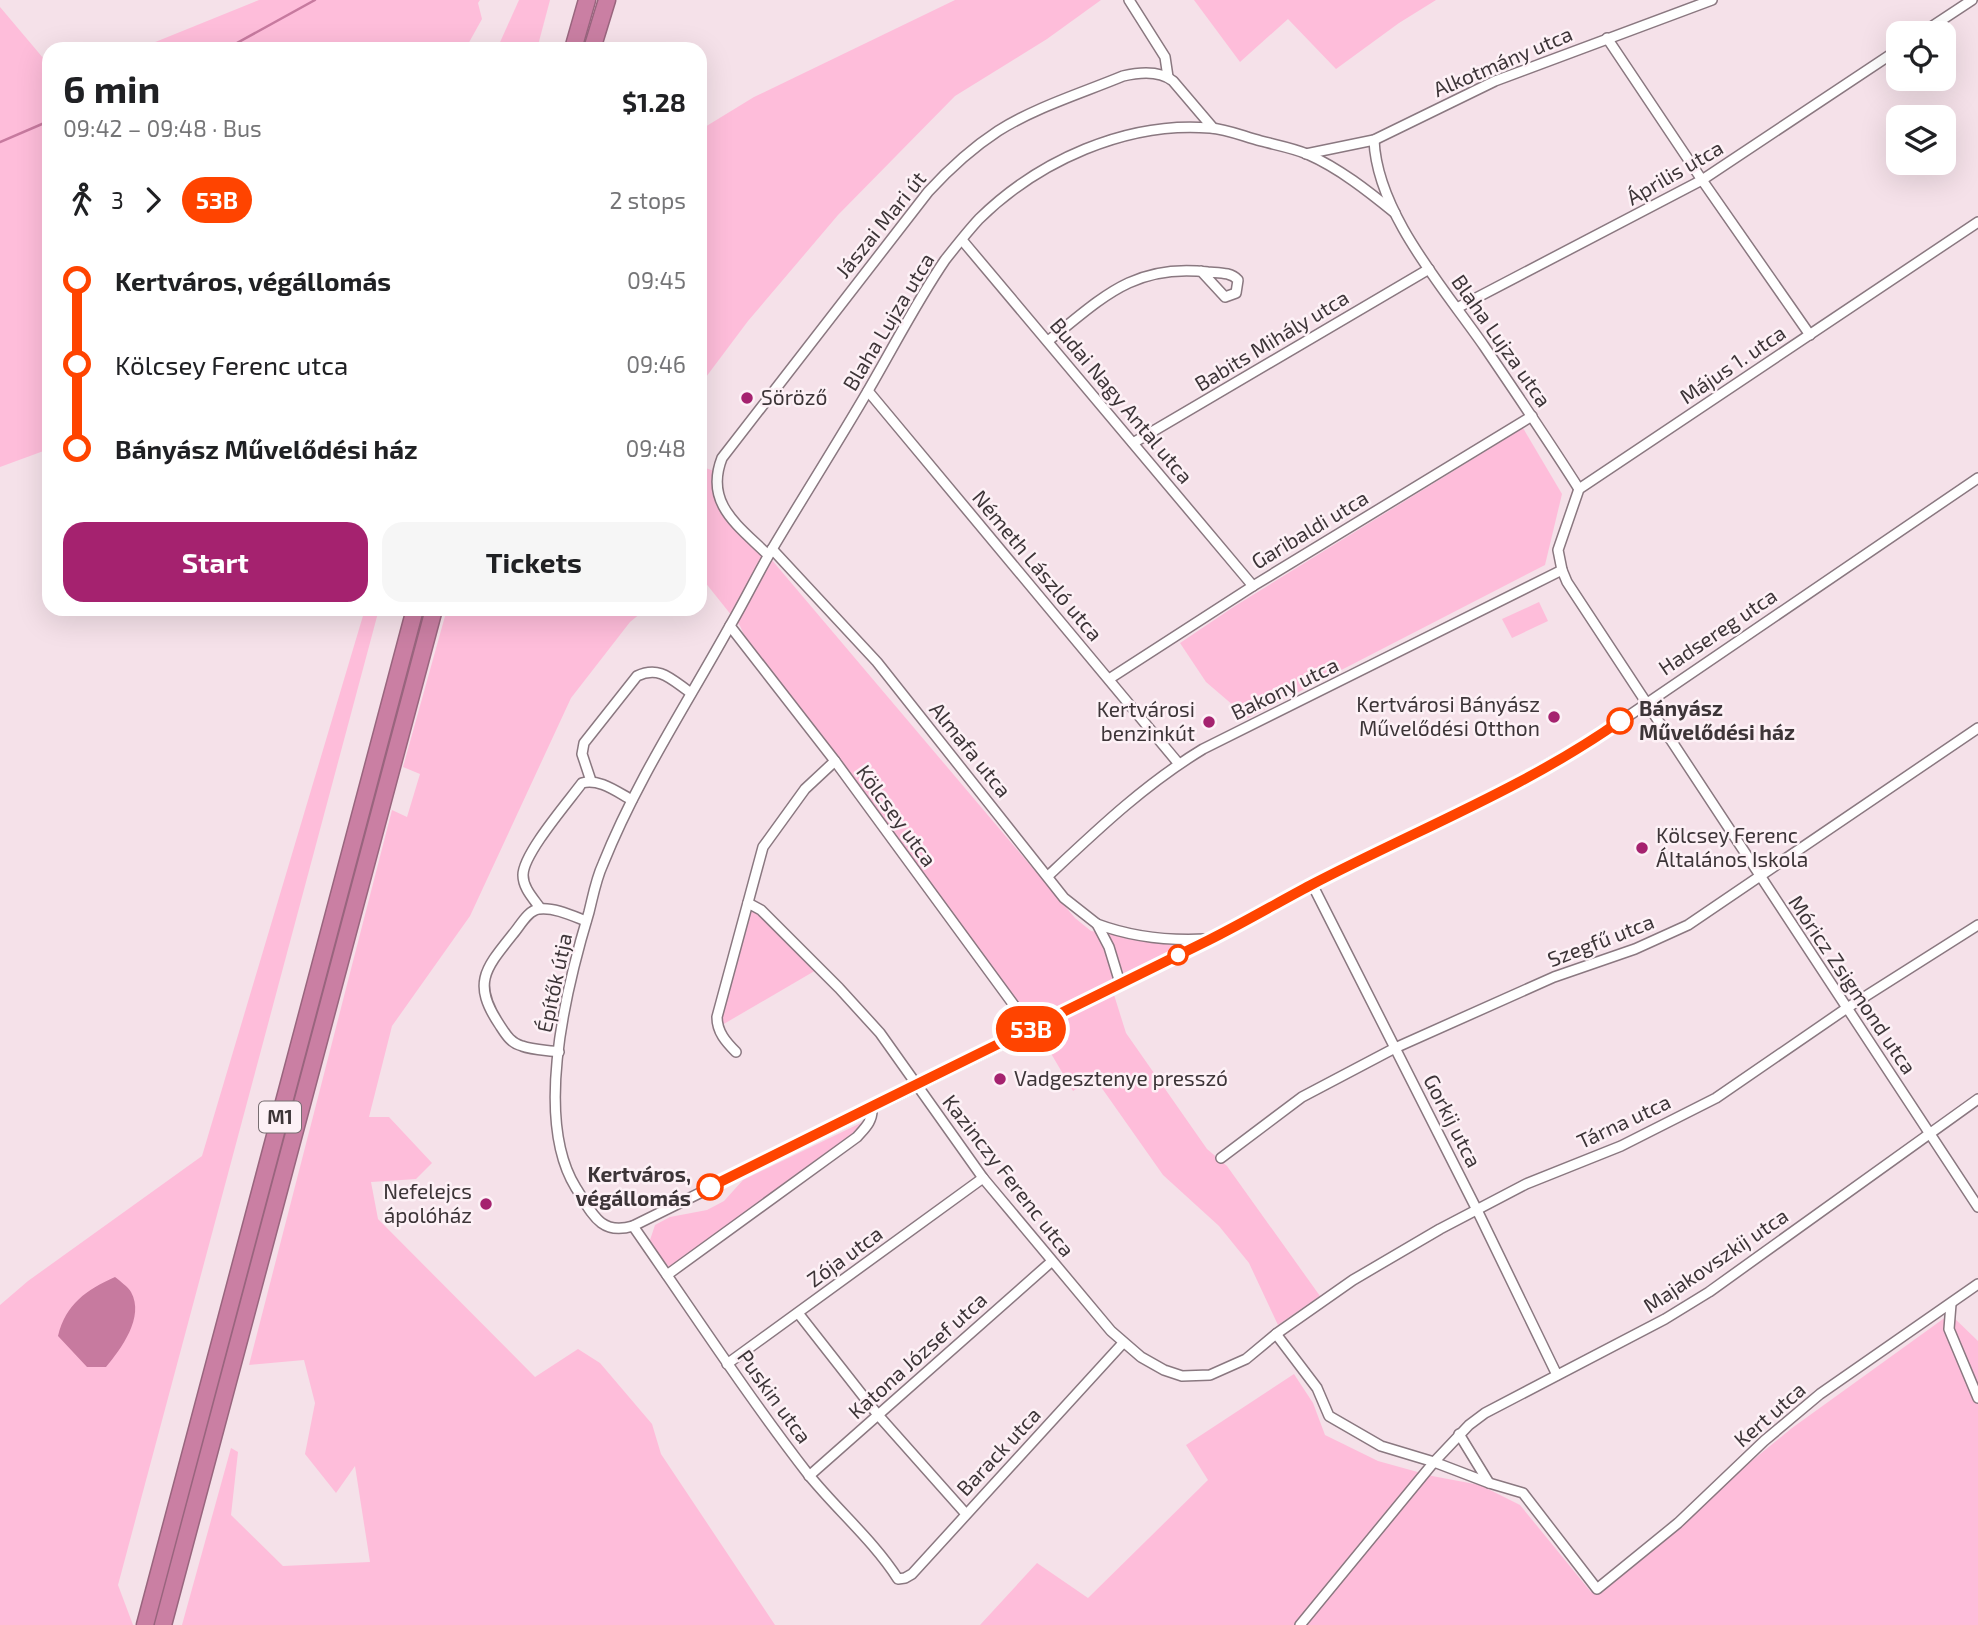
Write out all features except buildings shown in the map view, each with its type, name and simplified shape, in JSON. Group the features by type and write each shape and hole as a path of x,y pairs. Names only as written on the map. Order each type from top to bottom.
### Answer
{"highway":[{"path":"575,42 587,0"},
{"path":"594,42 607,0"},
{"name":"M1","path":"145,1625 413,616"},
{"name":"M1","path":"163,1625 432,616"}],"street":[{"path":"1129,0 1165,57 1168,77 1187,95 1213,128"},
{"name":"Alkotmány utca","path":"1307,154 1374,140 1494,81 1712,0"},
{"path":"1940,21 1972,0"},
{"path":"1607,38 1810,335"},
{"name":"Április utca","path":"1457,308 1702,180 1886,58"},
{"name":"Jászai Mari út","path":"770,552 721,505 716,484 722,458 928,192 974,148 1001,129 1030,114 1124,75 1151,73 1168,77"},
{"name":"Blaha Lujza utca","path":"770,552 931,281 961,240 979,220 1022,184 1088,148 1114,138 1159,129 1213,128 1307,154 1343,175 1395,213"},
{"name":"Blaha Lujza utca","path":"1374,140 1379,176 1395,213 1429,269 1532,416 1578,489"},
{"name":"Május 1. utca","path":"1578,489 1978,222"},
{"name":"Budai Nagy Antal utca","path":"961,240 1253,586"},
{"name":"Babits Mihály utca","path":"1133,443 1429,269"},
{"path":"1048,341 1126,283 1160,271 1201,271"},
{"name":"Németh László utca","path":"868,391 1179,764"},
{"name":"Garibaldi utca","path":"1109,679 1253,586 1532,416"},
{"name":"Hadsereg utca","path":"620,1230 633,1226 1026,1032 1211,939 1312,884 1506,788 1602,734 1978,478"},
{"path":"1562,570 1558,550 1578,489"},
{"name":"Építők útja","path":"620,1230 605,1227 596,1218 572,1181 561,1156 557,1128 559,1052 569,986 601,867 632,800 770,552"},
{"name":"Almafa utca","path":"770,552 877,662 1064,898 1097,924 1110,947 1120,983"},
{"name":"Móricz Zsigmond utca","path":"1562,570 1645,703 1978,1207"},
{"name":"Bakony utca","path":"1048,876 1116,813 1179,764 1215,743 1562,570"},
{"name":"Kölcsey utca","path":"730,626 835,761 1016,1008 1026,1032"},
{"path":"632,800 591,780 582,754 584,743 637,676 648,671 659,672 691,693"},
{"name":"Szegfű utca","path":"1221,1158 1303,1097 1395,1048 1553,977 1635,949 1688,925 1978,728"},
{"path":"736,1052 724,1040 717,1017 763,847 805,789 835,761"},
{"name":"Építők útja","path":"540,908 526,890 523,876 526,860 582,783 591,780"},
{"name":"Gorkij utca","path":"1312,884 1557,1375"},
{"name":"Kazinczy Ferenc utca","path":"748,903 761,910 880,1033 983,1178 1051,1262 1123,1343 1164,1370 1182,1376 1210,1375 1245,1359 1276,1334"},
{"name":"Építők útja","path":"559,1052 520,1046 510,1040 483,994 485,974 500,950 532,911 540,908 586,920"},
{"name":"Hadsereg utca","path":"1097,924 1156,939 1211,939"},
{"name":"Tárna utca","path":"1276,1334 1385,1261 1477,1210 1526,1184 1621,1146 1716,1098 1847,1008 1978,925"},
{"name":"Majakovszkij utca","path":"1300,1625 1434,1462 1459,1434 1485,1413 1665,1319 1709,1292 1929,1132 1978,1100"},
{"path":"667,1275 857,1137 869,1123 873,1115 872,1108"},
{"name":"Zója utca","path":"727,1364 983,1178"},
{"name":"Puskin utca","path":"633,1226 727,1364 809,1476 885,1558 898,1579"},
{"name":"Katona József utca","path":"809,1476 1051,1262"},
{"name":"Kert utca","path":"1489,1483 1523,1493 1597,1589 1678,1523 1764,1441 1820,1394 1978,1284"},
{"path":"1951,1304 1949,1329 1978,1398"},
{"path":"798,1313 878,1415 966,1514"},
{"path":"1276,1334 1317,1388 1329,1416 1381,1446 1489,1483"},
{"name":"Barack utca","path":"898,1579 912,1574 1123,1343"},
{"path":"1459,1434 1489,1483"}],"shaded area":[{"path":"259,0 480,0 478,3 482,19 469,42 155,42"},
{"path":"519,0 550,0 539,42 500,42"},
{"path":"955,0 1101,0 1047,39 955,96 838,215 748,321 707,376 707,126 754,97"},
{"path":"1194,0 1436,0 1336,69 1288,19 1240,62"},
{"path":"0,7 42,57 42,452 0,467"},
{"path":"1523,428 1562,494 1545,565 1248,718 1206,682 1180,643 1235,606"},
{"path":"707,468 714,471 714,484 722,514 771,559 1075,918 1091,931 1177,945 1177,951 1110,982 1126,1033 1207,1149 1227,1166 1320,1296 1278,1325 1249,1263 1219,1226 1163,1175 1094,1077 1073,1091 1029,1016 744,635 740,626 707,585"},
{"path":"1539,602 1548,621 1512,638 1502,619"},
{"path":"363,616 377,616 118,1585 133,1625 0,1625 0,1305 28,1281 202,1156"},
{"path":"445,616 637,616 571,698 470,916 392,1026 369,1117 389,1117 432,1163 416,1179 371,1182 378,1219 535,1377 578,1349 600,1363 652,1424 661,1454 775,1625 182,1625 231,1448 238,1452 231,1515 283,1566 370,1562 355,1466 336,1493 305,1454 315,1403 304,1360 249,1365 392,810 407,817 420,774 403,767"},
{"path":"751,908 762,913 818,969 722,1025 720,1023"},
{"path":"871,1118 854,1134 669,1267 649,1243 655,1225 670,1217 707,1210 724,1201 743,1180"},
{"path":"115,1277 131,1292 135,1302 133,1322 124,1342 106,1367 87,1367 58,1336 66,1315 79,1299"},
{"path":"1950,1314 1978,1341 1978,1625 980,1625 1037,1563 1088,1598 1208,1480 1186,1445 1294,1374 1313,1403 1325,1435 1378,1461 1432,1476 1480,1485 1520,1505 1591,1592 1792,1428"}],"waterway":[{"path":"239,42 315,0"},
{"path":"0,142 42,124"}],"bus line":[{"name":"53B","path":"710,1187 1026,1032 1211,939 1312,884 1506,788 1620,721"}],"place":[{"name":"Söröző","path":"747,398"},
{"name":"Kertvárosi Bányász Művelődési Otthon","path":"1554,717"},
{"name":"Bányász Művelődési ház","path":"1620,721"},
{"name":"Kertvárosi benzinkút","path":"1209,722"},
{"name":"Kölcsey Ferenc Általános Iskola","path":"1642,848"},
{"name":"Vadgesztenye presszó","path":"1000,1079"},
{"name":"Kertváros, végállomás","path":"710,1187"},
{"name":"Nefelejcs ápolóház","path":"486,1204"}]}
